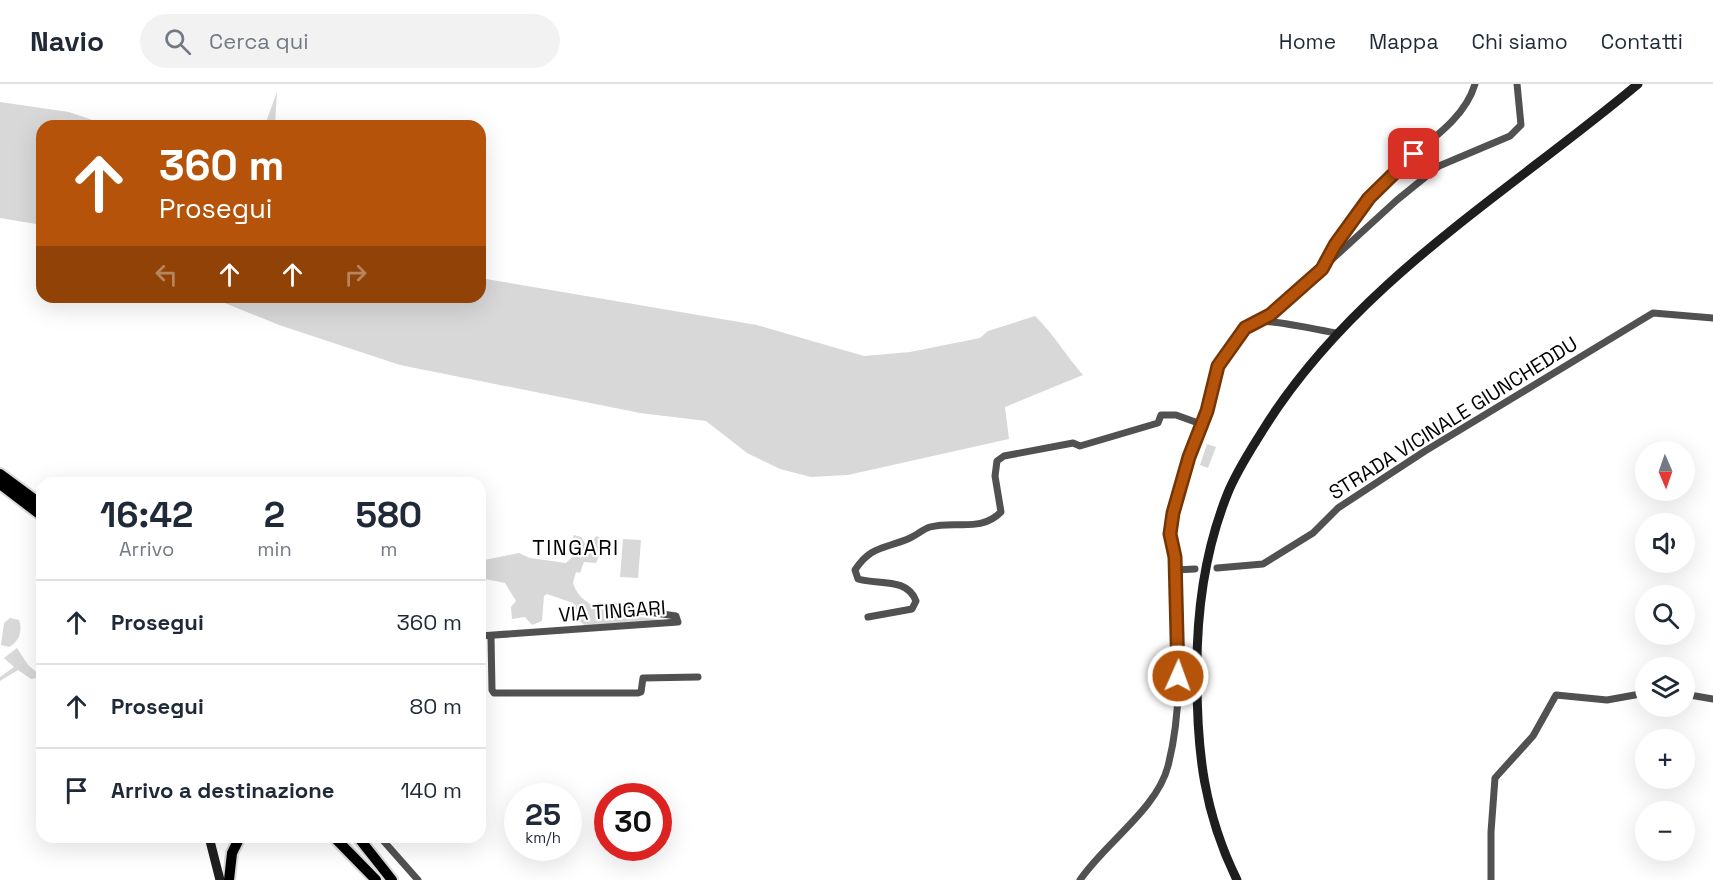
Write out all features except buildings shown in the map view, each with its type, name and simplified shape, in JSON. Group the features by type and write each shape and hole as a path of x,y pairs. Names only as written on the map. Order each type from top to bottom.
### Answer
{"highway":[{"path":"0,474 36,501"},
{"path":"0,483 36,511"},
{"path":"229,880 232,852 237,843"},
{"path":"340,843 378,880"},
{"path":"350,843 378,880"},
{"path":"363,843 392,880"},
{"path":"367,843 392,880"}],"main road":[{"path":"1237,880 1212,815 1198,750 1197,638 1207,567 1218,521 1228,492 1246,457 1278,405 1337,333 1418,257 1569,141 1638,84"},
{"path":"211,843 220,880"}],"street":[{"path":"1322,269 1335,245 1369,198 1387,178 1459,115 1471,98 1475,84"},
{"path":"1080,880 1091,864 1150,800 1162,782 1168,767 1174,736 1179,656 1175,570 1170,534 1173,513 1207,411 1218,366 1245,328 1270,315 1397,200 1439,166 1510,135 1521,125 1517,84"},
{"name":"STRADA VICINALE GIUNCHEDDU","path":"1217,568 1263,564 1313,533 1338,508 1425,451 1653,313 1713,318"},
{"path":"1259,321 1337,333"},
{"path":"868,617 912,609 916,601 913,593 902,585 858,579 855,570 861,560 870,551 911,538 929,527 992,521 1001,512 995,476 997,461 1004,456 1073,443 1080,446 1158,423 1161,415 1176,415 1201,424"},
{"path":"1175,570 1194,569"},
{"name":"VIA TINGARI","path":"486,637 678,622 676,616 614,607"},
{"path":"491,637 492,690 494,693 638,693 641,692 643,678 698,676"},
{"path":"1491,880 1491,832 1495,778 1533,736 1556,695 1607,700 1635,695"},
{"path":"1695,696 1713,699"},
{"path":"385,843 418,880"}],"shaded area":[{"path":"277,92 275,120 267,120"},
{"path":"0,102 69,112 92,120 36,120 36,224 0,218"},
{"path":"486,279 757,325 864,356 910,352 980,338 988,331 1035,316 1083,375 1005,407 1009,439 848,475 811,477 780,469 747,453 706,421 640,413 400,365 279,325 225,303 486,303"},
{"path":"1207,444 1216,447 1208,468 1200,465"},
{"path":"574,535 581,537 587,547 590,547 596,536 606,540 596,563 584,562 580,573 576,572 573,583 587,602 611,612 662,620 587,627 579,621 573,603 547,594 544,596 542,621 532,625 525,617 512,619 511,607 516,601 505,583 486,579 486,560 519,553 530,558 566,563 572,557 570,544"},
{"path":"623,539 641,540 638,578 620,577"},
{"path":"10,618 19,620 21,628 18,639 9,647 1,645 4,623"},
{"path":"17,648 28,665 36,672 36,678 31,679 18,670 0,681 0,677 14,667 4,658"}],"district":[{"name":"TINGARI","path":"576,547"}],"route":[{"path":"1178,676 1175,557 1170,534 1173,513 1189,457 1207,411 1209,393 1218,366 1231,343 1245,328 1270,315 1322,269 1335,245 1369,198 1414,154"}]}
